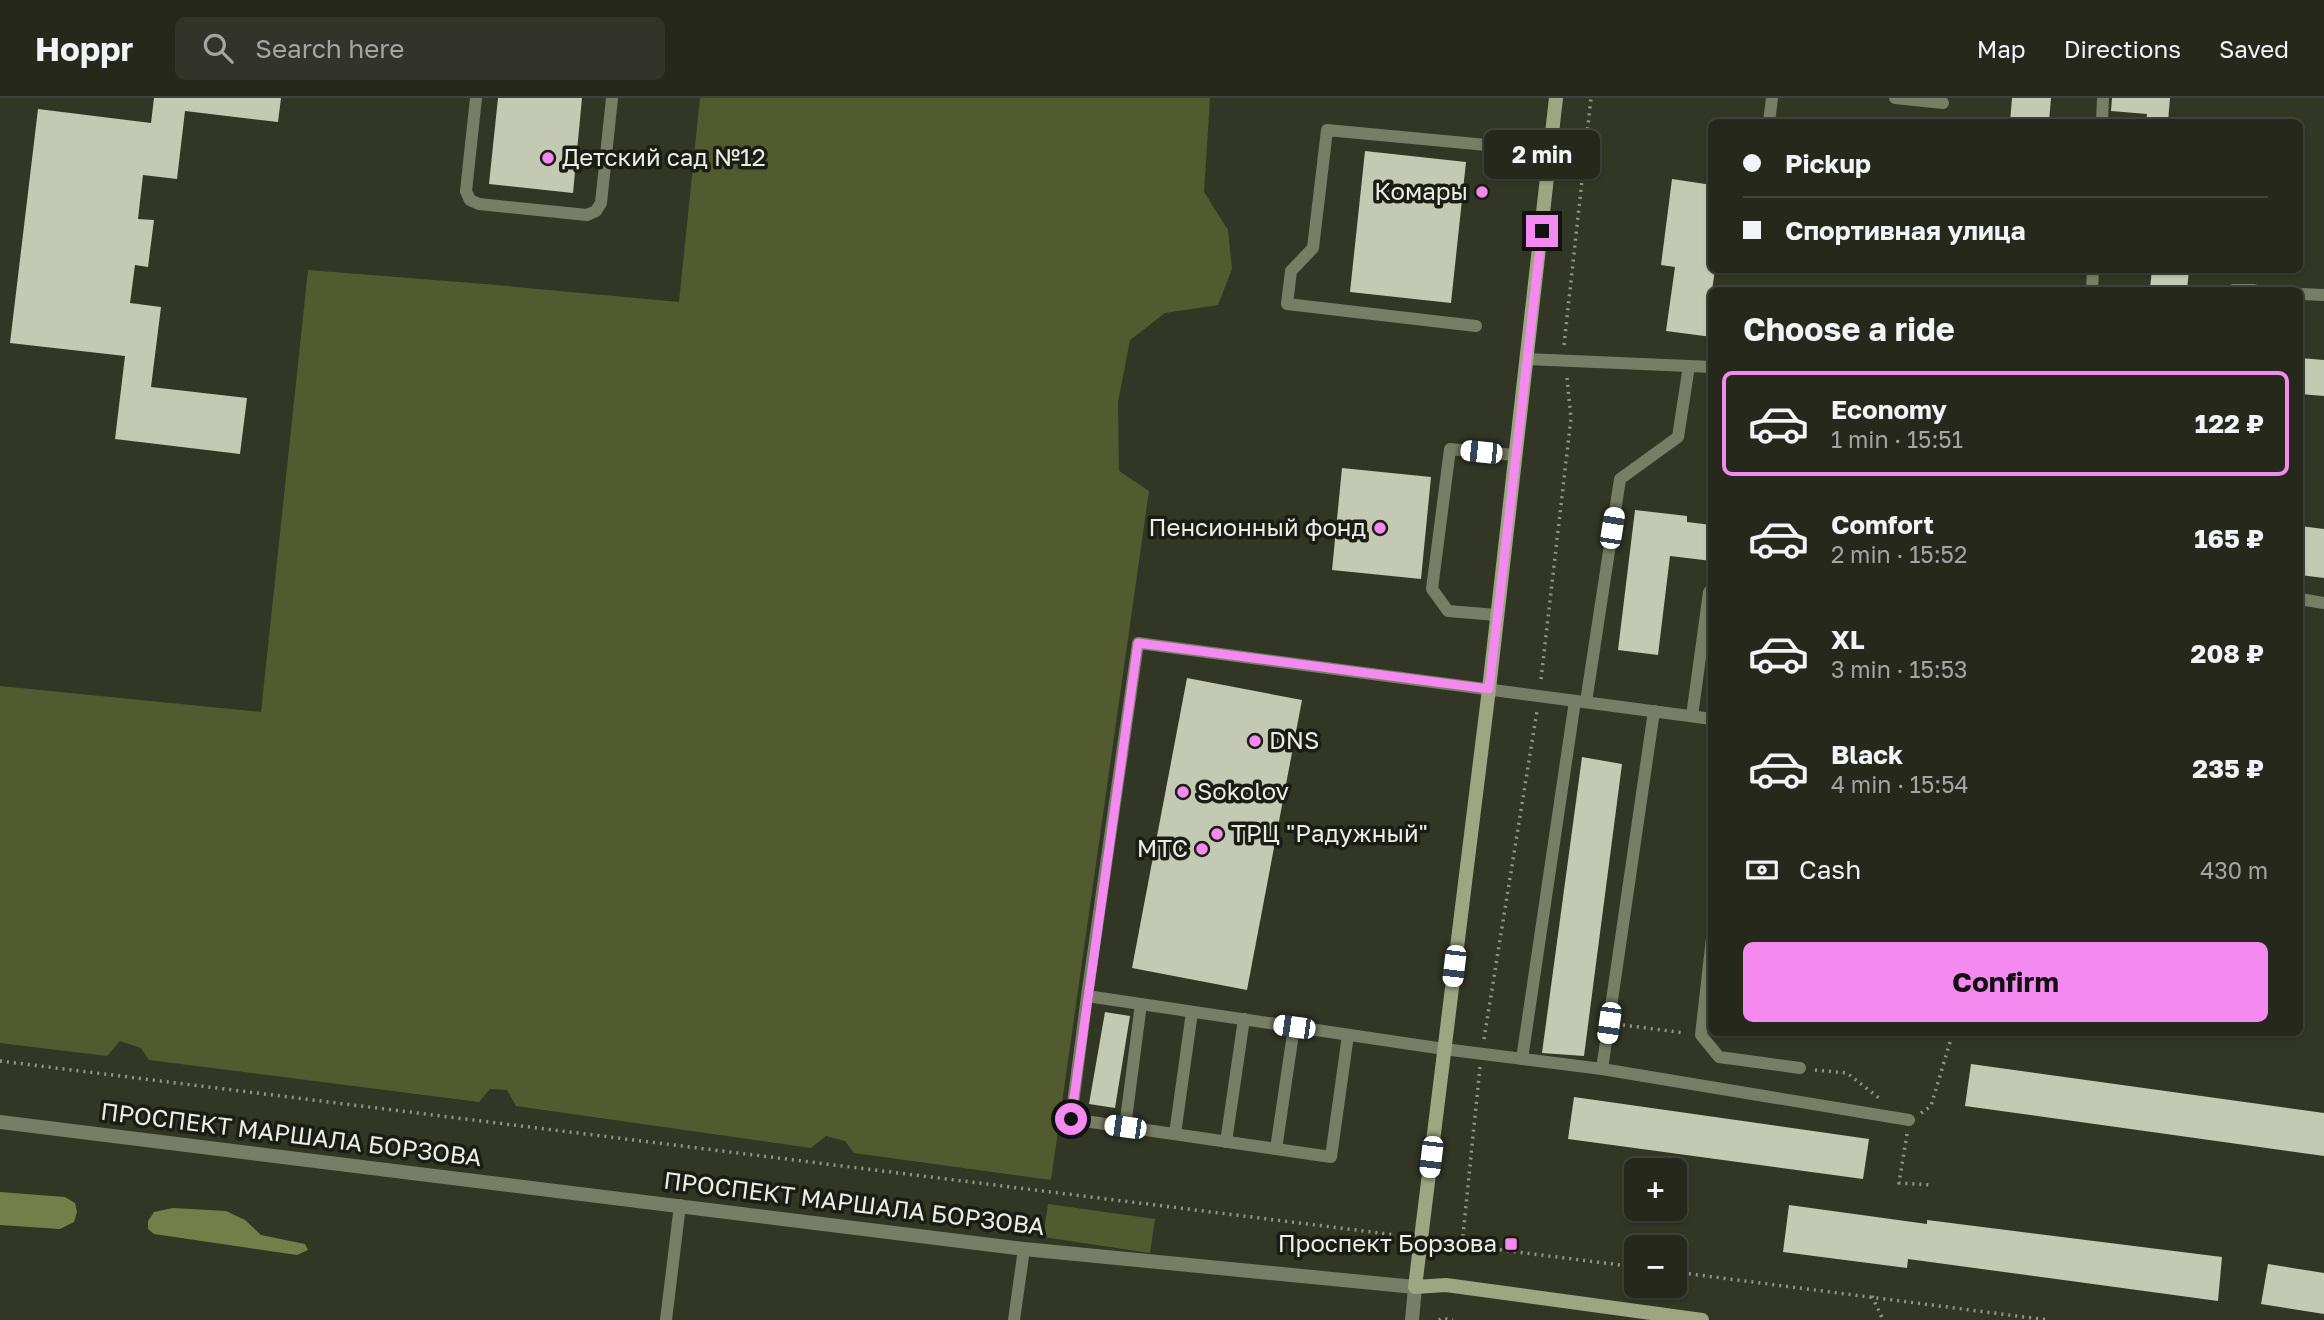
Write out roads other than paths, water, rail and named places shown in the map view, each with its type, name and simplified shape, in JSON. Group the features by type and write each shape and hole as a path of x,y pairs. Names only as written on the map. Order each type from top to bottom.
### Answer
{"street":[{"path":"1412,1320 1489,689 1556,98"},
{"name":"ПРОСПЕКТ МАРШАЛА БОРЗОВА","path":"0,1122 1024,1249 1415,1287 1446,1285 1702,1320"}],"lane":[{"path":"476,98 466,191 470,200 480,204 587,215 596,211 601,202 611,98"},
{"path":"1769,119 1772,98"},
{"path":"1895,98 1943,103"},
{"path":"2102,119 2103,98"},
{"path":"1476,326 1287,303 1288,293 1291,271 1313,248 1327,130 1497,146"},
{"path":"2303,293 2324,295"},
{"path":"1526,359 1708,367"},
{"path":"1522,1059 1620,479 1678,437 1689,366"},
{"path":"1497,615 1448,611 1432,589 1450,449 1515,456"},
{"path":"1692,716 1708,599"},
{"path":"2303,600 2324,603"},
{"path":"1348,1035 1331,1157 1071,1119 1138,643 1708,718"},
{"path":"1602,1069 1654,711"},
{"path":"1708,973 1701,1035 1719,1057 1800,1068"},
{"path":"1087,996 1444,1049 1602,1069 1909,1120"},
{"path":"1125,1127 1141,1004"},
{"path":"1175,1134 1192,1012"},
{"path":"1226,1142 1244,1020"},
{"path":"1276,1149 1294,1027"},
{"path":"666,1320 680,1205"},
{"path":"1014,1320 1024,1249"}],"place":[{"name":"Детский сад №12","path":"548,158"},
{"name":"Комары","path":"1482,192"},
{"name":"Пенсионный фонд","path":"1380,528"},
{"name":"DNS","path":"1255,741"},
{"name":"Sokolov","path":"1183,792"},
{"name":"ТРЦ \"Радужный\"","path":"1217,834"},
{"name":"МТС","path":"1202,849"},
{"name":"Проспект Борзова","path":"1511,1244"}]}
